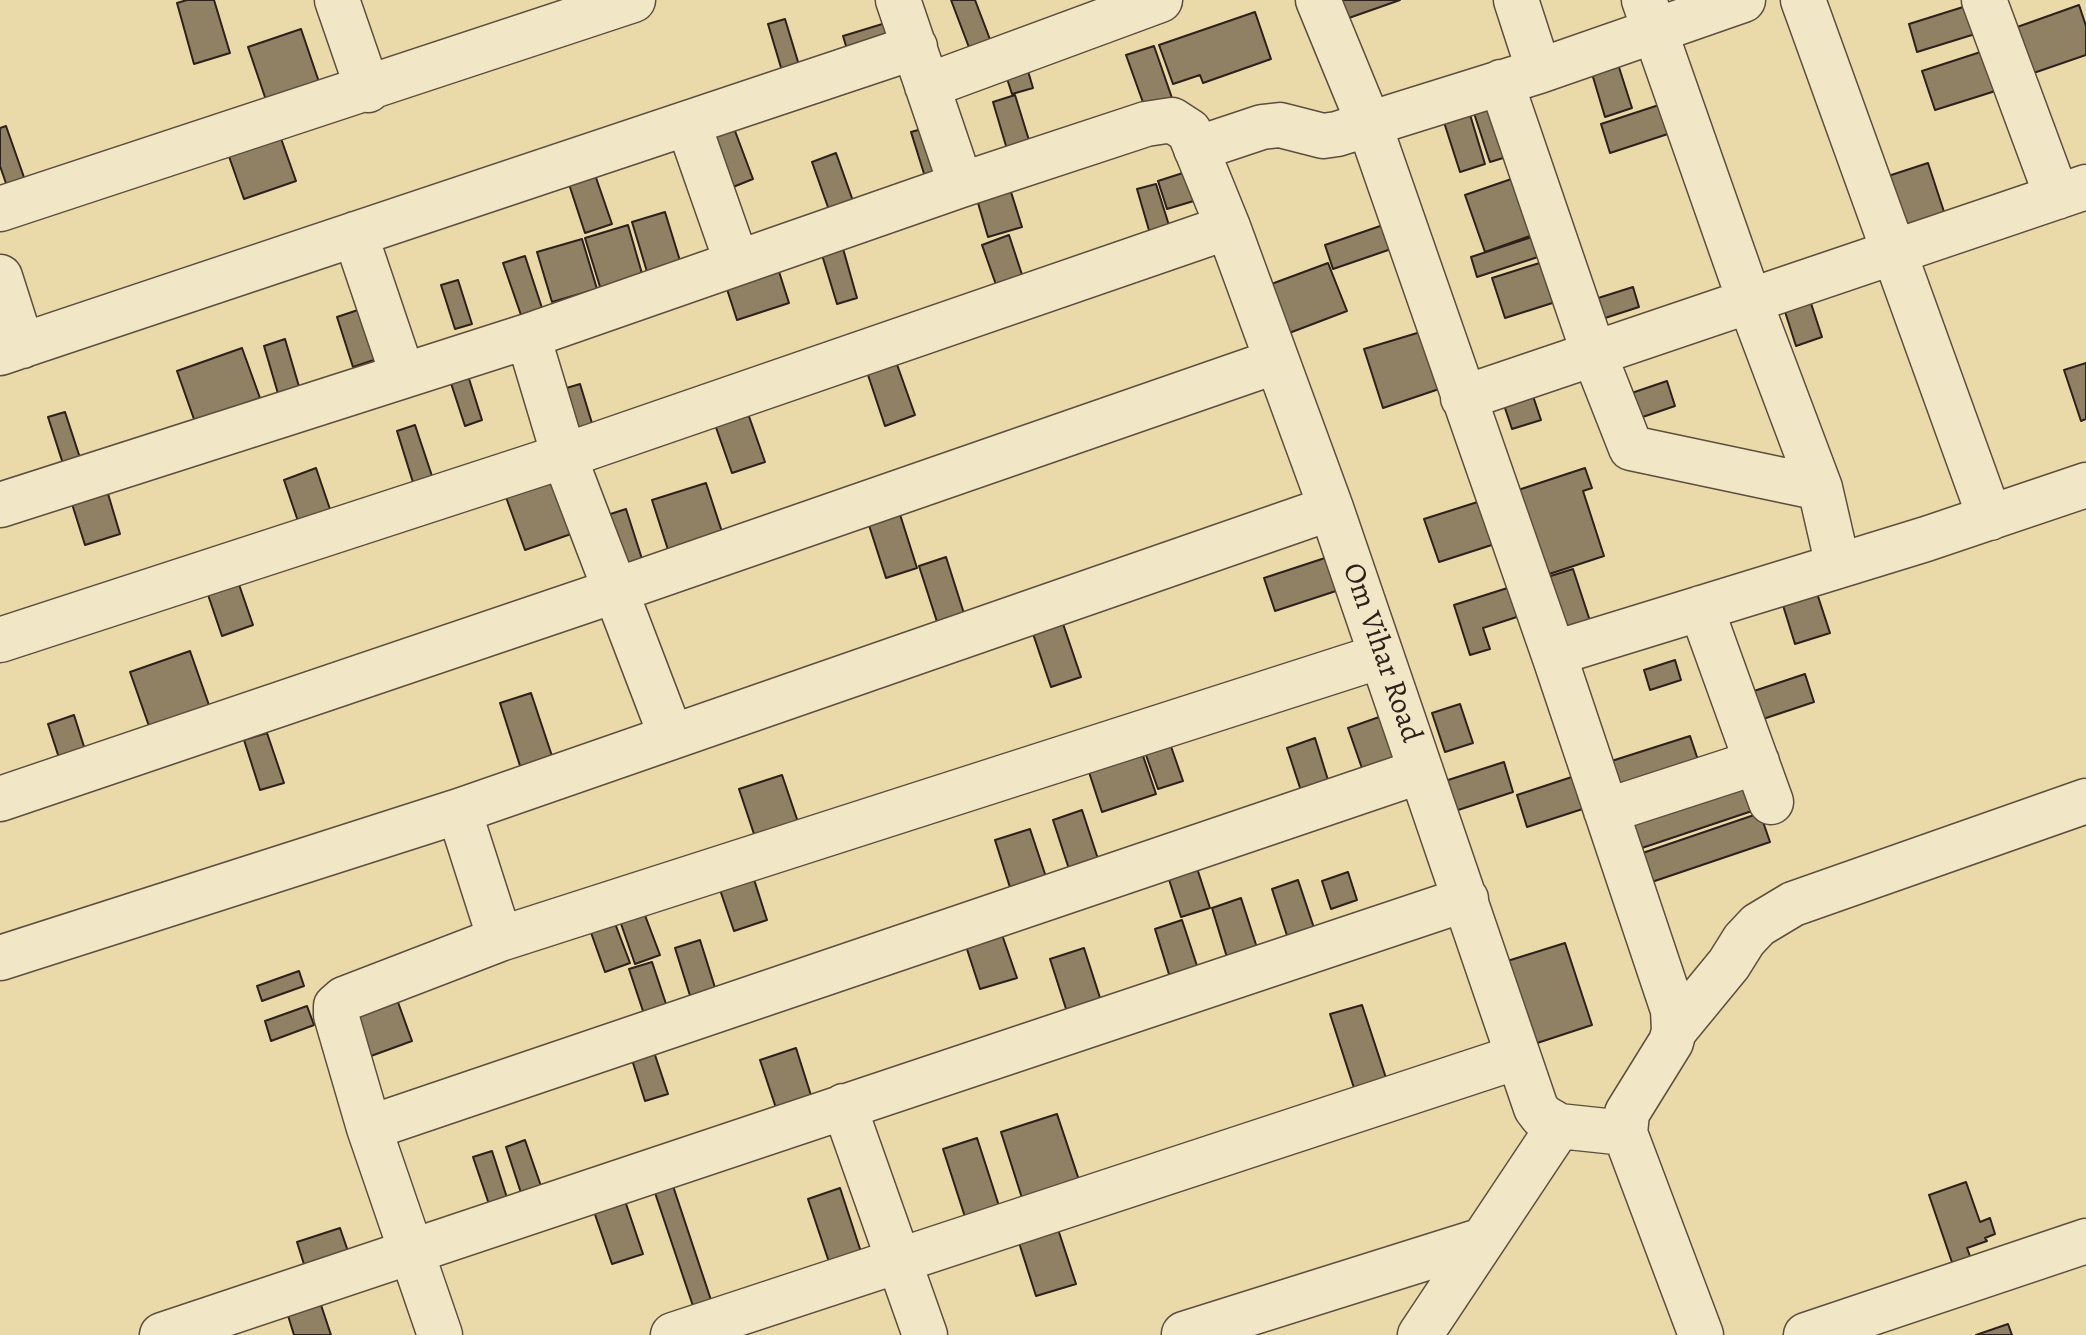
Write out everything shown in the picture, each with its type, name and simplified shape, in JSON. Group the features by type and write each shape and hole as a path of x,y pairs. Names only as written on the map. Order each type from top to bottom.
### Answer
{"street":[{"path":"337,0 368,90"},
{"path":"0,209 633,0"},
{"path":"0,277 11,349 688,123 921,66 1160,0"},
{"path":"1318,0 1369,124 1555,658 1673,1010 1671,1042 1627,1113 1625,1133 1701,1335"},
{"path":"1516,0 1520,77 1594,354 1631,448 1820,488"},
{"path":"0,505 528,336 1146,124 1184,134 1280,125 1323,136 1520,77 1649,15 1743,0"},
{"path":"1803,0 1990,518"},
{"path":"1463,398 2071,192 1984,0"},
{"path":"900,1 961,185"},
{"path":"1649,15 1750,302 1820,488 1838,566"},
{"path":"688,123 737,263"},
{"name":"Om Vihar Road","path":"1184,134 1228,227 1331,508 1536,1108 1542,1116 1559,1126"},
{"path":"0,640 564,456 1228,227"},
{"path":"355,234 403,376"},
{"path":"528,336 564,456 671,736"},
{"path":"0,799 617,590 1277,361"},
{"path":"1555,658 1565,650 1990,518 2086,485"},
{"path":"0,958 459,811 1331,508"},
{"path":"1606,811 1764,782 1701,608"},
{"path":"440,1335 369,1128 336,1006 344,999 500,939 1381,656"},
{"path":"369,1128 1421,771"},
{"path":"1674,1031 1758,925 1793,904 2086,801"},
{"path":"459,811 500,939"},
{"path":"162,1335 1466,899"},
{"path":"673,1335 1517,1057"},
{"path":"844,1106 925,1335"},
{"path":"1420,1335 1559,1126 1625,1133"},
{"path":"1184,1334 1483,1240"},
{"path":"1806,1335 2086,1241"}],"building":[{"path":"214,0 230,53 194,64 177,3"},
{"path":"951,0 975,0 991,42 970,50"},
{"path":"1340,0 1400,0 1346,19"},
{"path":"1979,2 1988,30 1917,52 1909,24"},
{"path":"2079,5 2086,26 2086,55 2022,77 2006,31"},
{"path":"1255,12 1271,59 1203,83 1200,75 1173,84 1159,45"},
{"path":"785,19 802,75 785,81 768,24"},
{"path":"889,22 896,45 850,59 843,36"},
{"path":"301,29 320,85 267,103 248,47"},
{"path":"1154,46 1172,98 1145,108 1126,55"},
{"path":"1993,48 2005,88 1935,110 1922,71"},
{"path":"1023,54 1033,88 1012,94 1001,60"},
{"path":"1616,58 1632,108 1605,117 1590,67"},
{"path":"1015,95 1032,150 1009,156 993,102"},
{"path":"1495,96 1513,155 1490,162 1471,104"},
{"path":"1668,102 1677,131 1610,153 1601,124"},
{"path":"1468,108 1485,164 1460,172 1442,116"},
{"path":"732,123 753,179 728,189 707,133"},
{"path":"6,126 26,183 8,189 0,166 0,128"},
{"path":"929,127 944,176 926,180 911,132"},
{"path":"278,130 296,181 244,199 226,148"},
{"path":"836,153 853,201 829,210 812,162"},
{"path":"1928,163 1949,227 1899,243 1879,179"},
{"path":"593,169 612,224 585,233 567,178"},
{"path":"1189,171 1197,200 1167,209 1158,181"},
{"path":"1523,175 1544,231 1485,252 1465,195"},
{"path":"1006,176 1022,227 988,237 973,186"},
{"path":"1156,184 1173,238 1153,244 1137,189"},
{"path":"665,212 681,264 648,275 632,222"},
{"path":"1389,223 1397,247 1333,269 1325,245"},
{"path":"628,225 643,277 601,290 585,238"},
{"path":"1541,234 1547,254 1477,277 1471,257"},
{"path":"1009,235 1027,290 1001,299 982,245"},
{"path":"840,238 857,298 837,304 819,245"},
{"path":"582,239 597,289 552,302 537,252"},
{"path":"525,256 542,308 521,315 503,263"},
{"path":"774,256 789,303 737,320 722,274"},
{"path":"1549,260 1562,300 1505,318 1492,278"},
{"path":"1328,263 1347,311 1276,338 1258,289"},
{"path":"458,280 472,324 455,329 441,285"},
{"path":"1633,287 1639,307 1602,319 1595,299"},
{"path":"1806,288 1822,337 1796,346 1780,296"},
{"path":"370,306 386,356 353,367 337,317"},
{"path":"1424,331 1442,388 1383,408 1364,349"},
{"path":"285,339 300,390 279,397 264,346"},
{"path":"242,348 260,398 195,422 177,371"},
{"path":"894,356 915,415 885,426 865,366"},
{"path":"2086,363 2086,419 2081,421 2064,370"},
{"path":"465,366 482,420 465,426 447,371"},
{"path":"1667,381 1675,406 1625,423 1617,398"},
{"path":"580,384 595,433 568,442 553,392"},
{"path":"1529,384 1541,420 1512,429 1500,393"},
{"path":"745,405 765,462 732,473 712,416"},
{"path":"65,412 82,464 65,470 48,417"},
{"path":"415,425 435,485 416,492 397,431"},
{"path":"316,468 334,521 302,533 284,480"},
{"path":"1585,468 1592,488 1583,491 1604,556 1537,578 1509,493"},
{"path":"551,469 574,533 525,550 502,486"},
{"path":"103,477 120,534 85,545 67,488"},
{"path":"706,483 725,541 671,559 652,500"},
{"path":"1487,499 1501,542 1439,562 1424,519"},
{"path":"897,505 917,568 886,578 866,516"},
{"path":"626,509 643,562 612,572 595,519"},
{"path":"946,557 967,623 940,631 919,566"},
{"path":"1328,557 1339,590 1275,611 1264,578"},
{"path":"1573,569 1591,624 1556,635 1538,580"},
{"path":"235,573 253,625 222,636 204,583"},
{"path":"1811,575 1830,633 1795,644 1777,586"},
{"path":"1520,584 1529,613 1483,628 1490,649 1470,655 1454,605"},
{"path":"1059,612 1081,677 1051,687 1029,622"},
{"path":"190,651 210,708 150,729 130,672"},
{"path":"1675,660 1681,680 1650,690 1644,670"},
{"path":"1805,674 1814,702 1751,723 1742,695"},
{"path":"531,693 554,762 522,772 500,703"},
{"path":"1460,704 1473,743 1445,752 1432,713"},
{"path":"74,715 87,756 61,764 48,724"},
{"path":"1382,716 1397,763 1364,774 1348,728"},
{"path":"1166,732 1183,781 1158,789 1141,741"},
{"path":"267,733 284,783 260,790 244,740"},
{"path":"1690,736 1700,766 1609,795 1599,765"},
{"path":"1315,738 1332,793 1305,803 1287,748"},
{"path":"1138,741 1156,794 1102,812 1085,760"},
{"path":"1504,762 1513,792 1452,812 1442,782"},
{"path":"1584,773 1595,805 1527,827 1517,795"},
{"path":"782,775 799,825 756,840 739,789"},
{"path":"1746,782 1755,810 1624,854 1615,826"},
{"path":"1082,810 1098,859 1069,869 1053,820"},
{"path":"1760,813 1770,842 1634,888 1625,859"},
{"path":"1030,829 1050,889 1014,900 995,840"},
{"path":"1194,859 1210,908 1181,917 1165,867"},
{"path":"751,870 767,920 734,931 717,881"},
{"path":"1348,872 1357,900 1331,909 1322,881"},
{"path":"1298,880 1318,940 1291,948 1272,889"},
{"path":"1241,898 1259,954 1229,964 1212,908"},
{"path":"643,910 660,955 635,964 619,918"},
{"path":"613,918 630,963 605,972 589,927"},
{"path":"1182,920 1200,975 1172,984 1155,929"},
{"path":"998,923 1017,978 980,989 962,934"},
{"path":"700,940 718,997 693,1005 675,948"},
{"path":"1565,943 1592,1025 1528,1046 1501,963"},
{"path":"1084,948 1102,1004 1068,1015 1050,959"},
{"path":"652,962 668,1010 645,1017 629,969"},
{"path":"299,971 304,986 262,1001 257,986"},
{"path":"395,994 412,1041 360,1060 343,1012"},
{"path":"1362,1005 1386,1078 1354,1088 1330,1014"},
{"path":"307,1006 314,1025 271,1041 265,1021"},
{"path":"649,1037 668,1094 645,1101 627,1044"},
{"path":"796,1048 815,1108 780,1120 760,1060"},
{"path":"1057,1114 1079,1180 1022,1198 1001,1132"},
{"path":"977,1138 1000,1209 966,1220 943,1149"},
{"path":"525,1140 542,1189 522,1196 506,1147"},
{"path":"492,1151 509,1204 491,1210 473,1157"},
{"path":"669,1174 711,1300 693,1306 651,1181"},
{"path":"1966,1182 1980,1222 1990,1218 1995,1234 1985,1238 1987,1241 1967,1248 1974,1267 1956,1274 1929,1195"},
{"path":"840,1188 861,1252 829,1262 808,1199"},
{"path":"621,1189 643,1254 612,1264 590,1200"},
{"path":"1053,1214 1076,1284 1036,1296 1014,1227"},
{"path":"340,1228 352,1263 308,1277 297,1242"},
{"path":"318,1296 331,1335 294,1335 285,1306"},
{"path":"2008,1324 2012,1335 1976,1335"}]}
